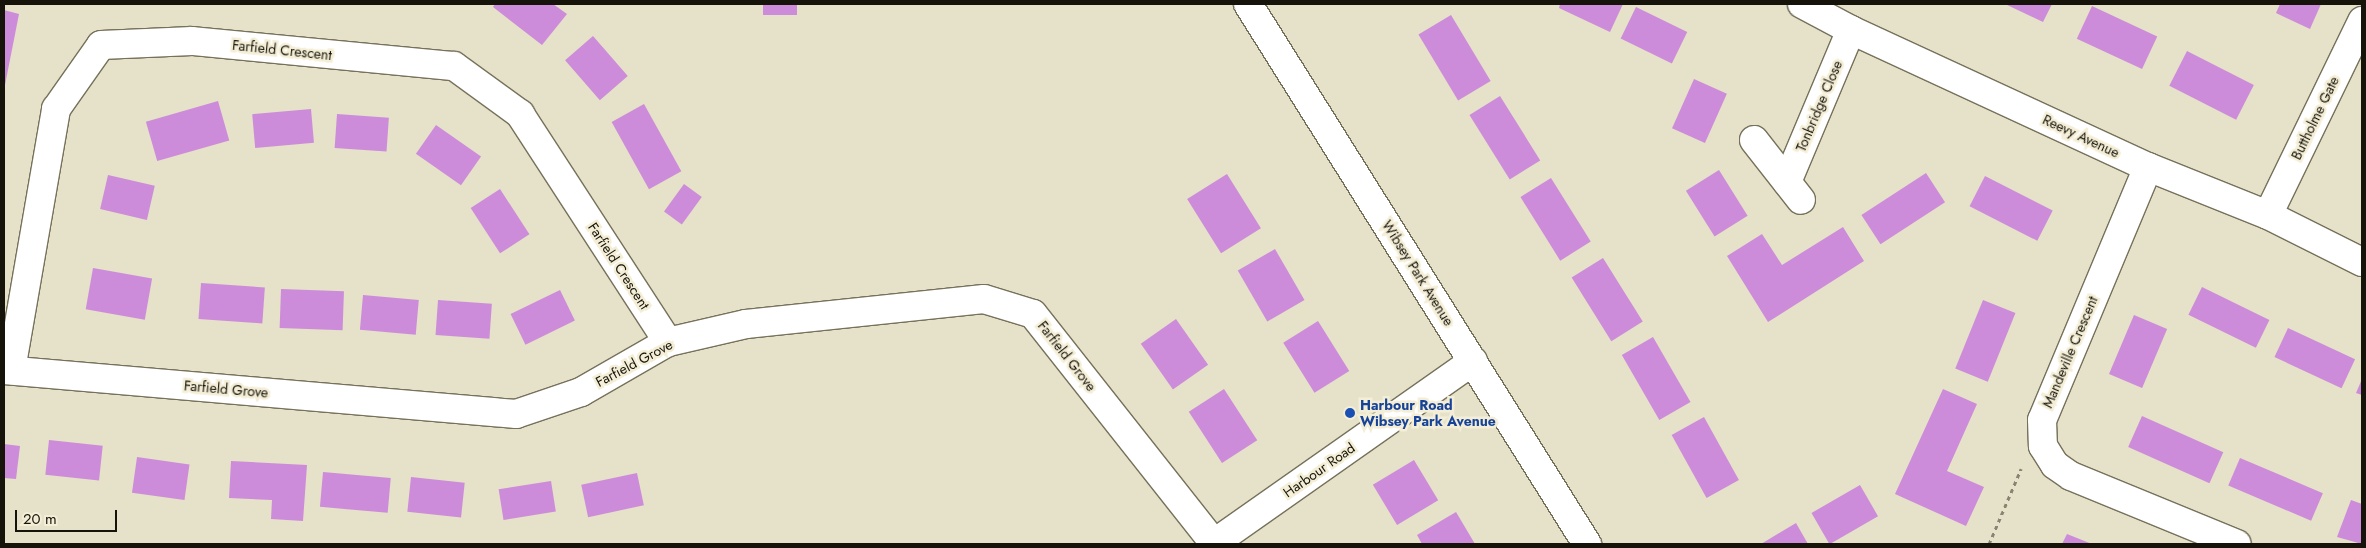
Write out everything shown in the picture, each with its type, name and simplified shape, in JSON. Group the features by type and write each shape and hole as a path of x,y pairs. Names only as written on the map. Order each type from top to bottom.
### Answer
{"street":[{"name":"Wibsey Park Avenue","path":"1248,4 1587,544"},
{"name":"Reevy Avenue","path":"1802,4 1851,30 2148,167 2268,215 2362,262"},
{"name":"Buttholme Gate","path":"2268,215 2362,21"},
{"name":"Tonbridge Close","path":"1754,140 1794,191 1851,30"},
{"name":"Farfield Crescent","path":"7,370 56,109 101,45 192,41 454,66 520,114 668,342"},
{"name":"Mandeville Crescent","path":"2148,167 2042,420 2043,446 2055,464 2071,476 2237,544"},
{"name":"Farfield Grove","path":"7,370 516,414 581,392 668,342 746,324 984,299 1033,314 1214,544"},
{"name":"Harbour Road","path":"1214,544 1473,361"}],"path":[{"path":"1988,544 2023,465"}],"building":[{"path":"495,4 553,4 567,14 542,45 493,7"},
{"path":"763,4 797,4 797,15 763,15"},
{"path":"1560,4 1623,4 1610,32 1559,8"},
{"path":"2005,4 2052,4 2043,22"},
{"path":"2280,4 2321,4 2310,29 2276,13"},
{"path":"2092,6 2157,36 2142,69 2077,39"},
{"path":"1636,7 1687,32 1672,63 1621,38"},
{"path":"4,10 19,14 5,85 4,85"},
{"path":"1451,15 1491,81 1458,101 1418,35"},
{"path":"593,36 628,76 600,100 565,60"},
{"path":"2187,51 2254,85 2236,120 2169,86"},
{"path":"1694,79 1727,94 1705,143 1672,128"},
{"path":"1500,96 1540,160 1510,180 1469,115"},
{"path":"218,101 229,140 157,161 146,122"},
{"path":"644,104 681,171 649,189 612,122"},
{"path":"311,109 314,143 255,148 252,114"},
{"path":"337,114 389,118 387,152 335,148"},
{"path":"436,125 481,157 461,185 416,154"},
{"path":"1719,170 1748,216 1715,236 1686,191"},
{"path":"1926,173 1945,202 1880,244 1861,215"},
{"path":"1227,174 1261,228 1221,253 1187,199"},
{"path":"108,175 155,186 147,220 100,209"},
{"path":"1985,176 2053,211 2037,241 1970,206"},
{"path":"1551,178 1591,242 1560,261 1520,197"},
{"path":"684,184 702,197 682,224 664,212"},
{"path":"500,189 529,234 500,253 471,208"},
{"path":"1843,227 1864,261 1768,322 1727,256 1762,234 1782,265"},
{"path":"1275,249 1304,300 1267,322 1238,270"},
{"path":"1603,258 1643,322 1611,341 1572,278"},
{"path":"93,268 152,278 145,320 86,309"},
{"path":"201,283 265,287 262,323 198,319"},
{"path":"2202,287 2269,320 2256,348 2188,315"},
{"path":"281,289 344,291 343,330 280,328"},
{"path":"560,290 575,321 525,345 511,314"},
{"path":"363,295 419,300 416,335 360,330"},
{"path":"438,300 492,304 489,339 436,335"},
{"path":"1983,300 2015,313 1988,382 1955,369"},
{"path":"2134,315 2167,329 2142,388 2109,374"},
{"path":"1176,319 1208,365 1173,390 1141,344"},
{"path":"1318,321 1349,371 1314,393 1283,343"},
{"path":"2288,328 2355,359 2342,388 2274,357"},
{"path":"1653,337 1690,402 1659,420 1622,355"},
{"path":"2362,379 2362,395 2356,393"},
{"path":"1224,389 1257,440 1222,463 1189,412"},
{"path":"1943,389 1977,404 1947,471 1984,487 1966,526 1895,494"},
{"path":"2142,416 2223,452 2209,483 2128,447"},
{"path":"1704,417 1739,480 1707,498 1672,435"},
{"path":"49,440 103,446 99,480 45,475"},
{"path":"4,444 20,446 16,479 4,478"},
{"path":"137,457 189,464 184,500 132,493"},
{"path":"2240,458 2323,493 2311,521 2228,486"},
{"path":"1414,460 1438,500 1397,525 1373,485"},
{"path":"231,461 307,465 303,521 271,519 272,500 229,498"},
{"path":"323,472 391,478 388,513 320,507"},
{"path":"637,473 644,505 588,517 581,485"},
{"path":"411,477 465,483 461,517 407,512"},
{"path":"551,481 556,512 504,520 499,489"},
{"path":"1860,485 1878,516 1829,544 1812,513"},
{"path":"2351,500 2362,504 2362,544 2337,537"},
{"path":"1456,512 1475,544 1422,544 1417,535"},
{"path":"1796,523 1808,544 1761,544"},
{"path":"2067,534 2092,544 2062,544"}],"place":[{"name":"Harbour Road Wibsey Park Avenue","path":"1350,413"}]}
